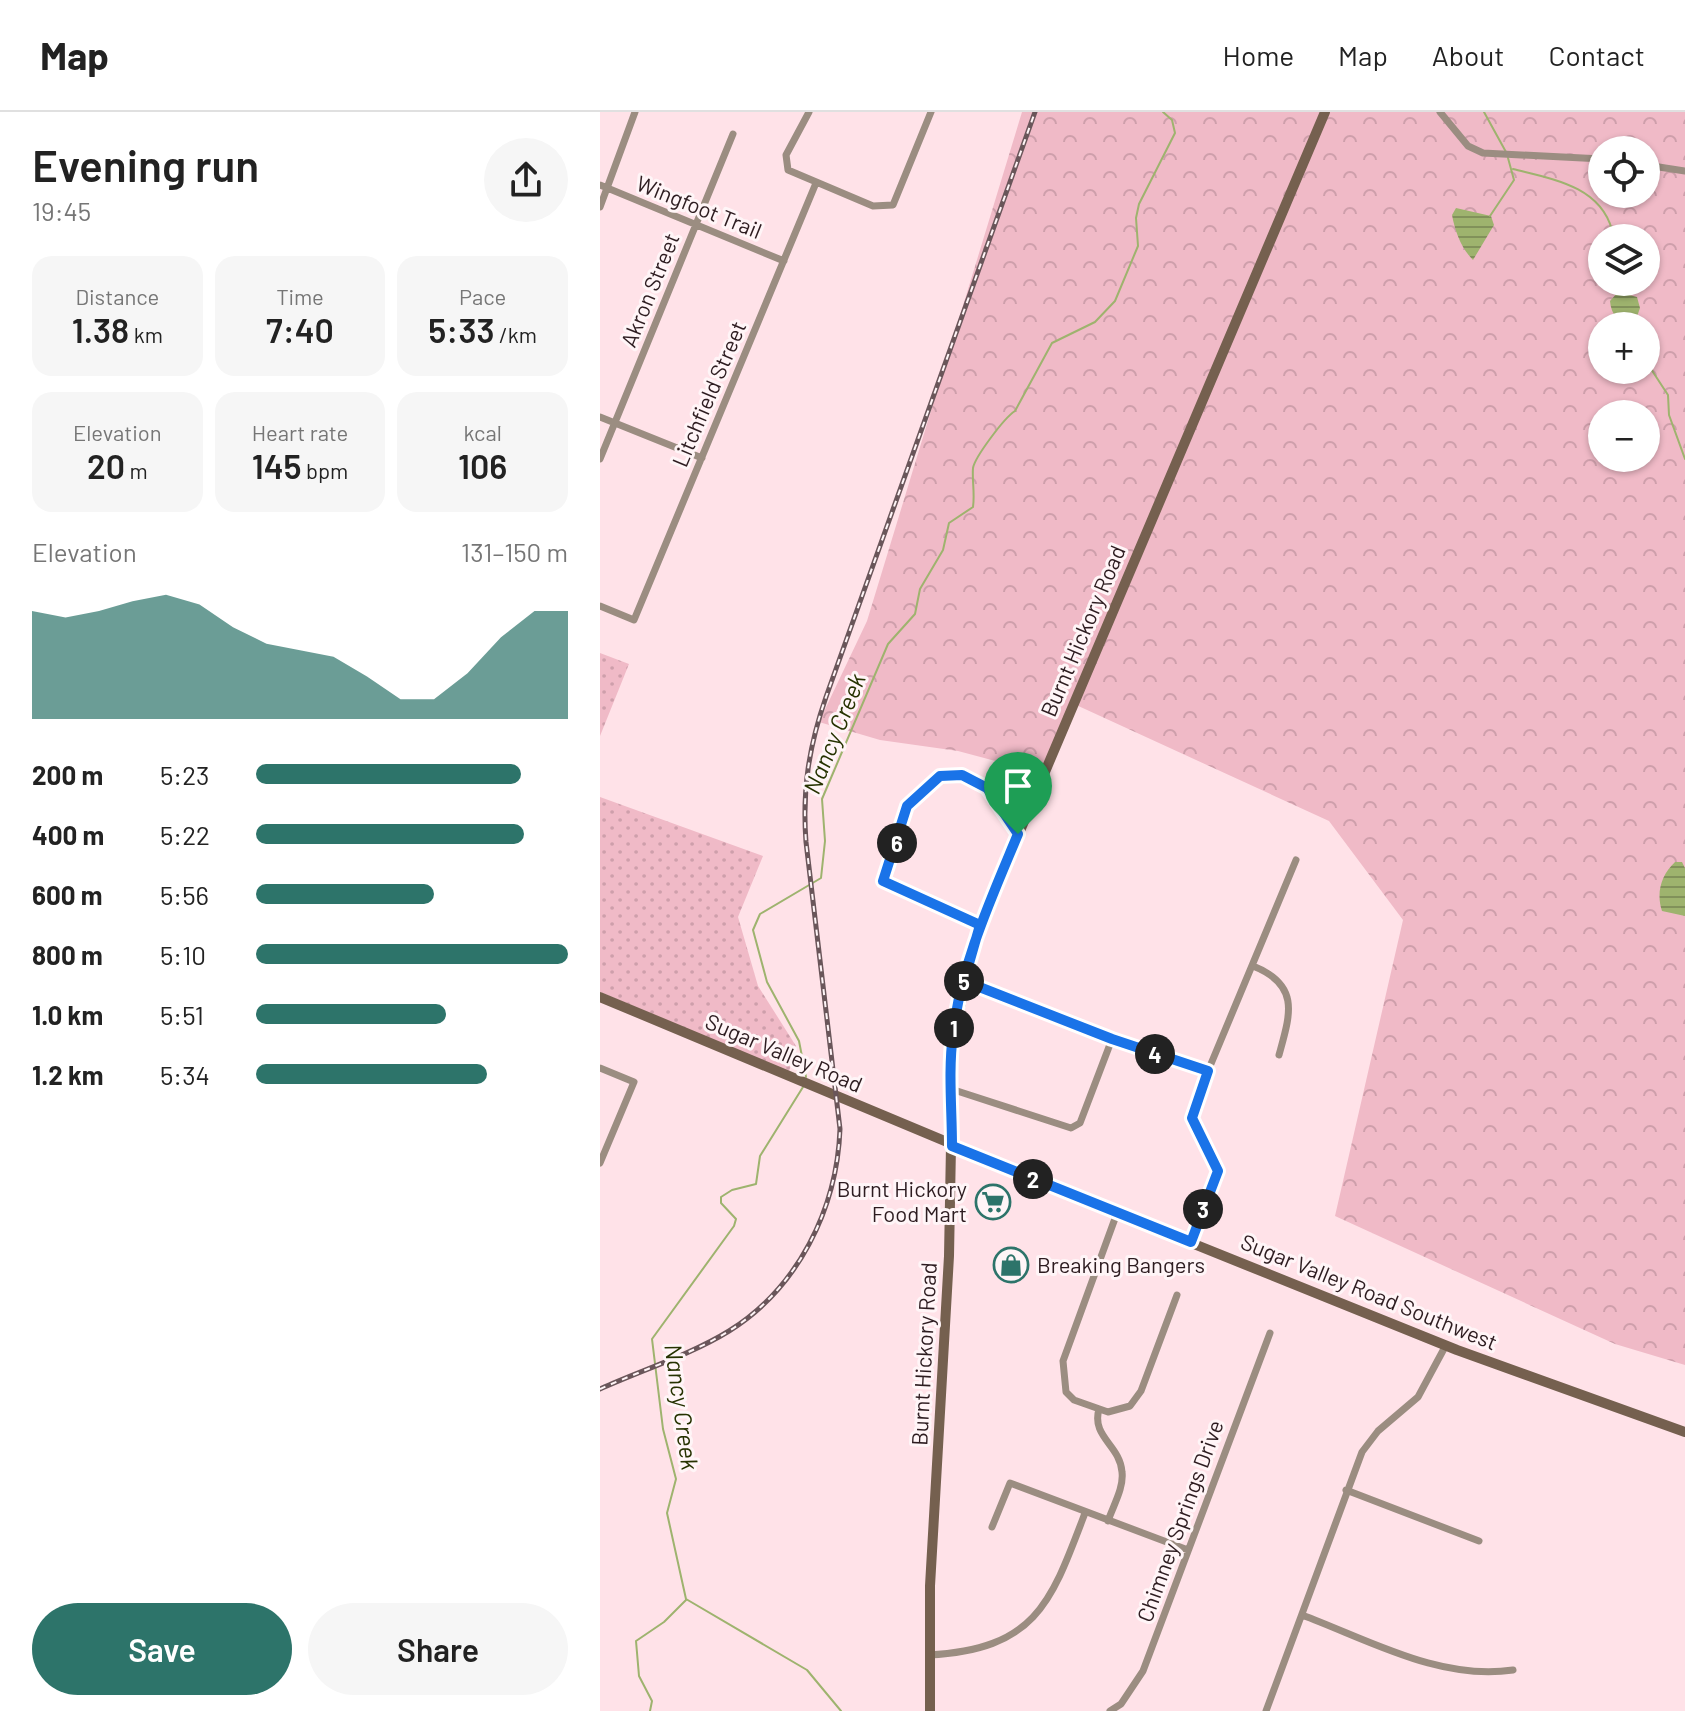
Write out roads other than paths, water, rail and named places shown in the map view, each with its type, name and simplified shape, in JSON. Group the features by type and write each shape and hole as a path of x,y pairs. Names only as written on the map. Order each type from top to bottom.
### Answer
{"main road":[{"name":"Burnt Hickory Road","path":"930,1711 929,1655 952,1146 953,1035 964,981 980,925 1325,112"},
{"name":"Sugar Valley Road","path":"600,997 952,1146"},
{"name":"Sugar Valley Road Southwest","path":"952,1146 1446,1345 1685,1432"}],"street":[{"path":"600,207 604,186 626,144 635,112"},
{"path":"805,113 786,155 788,170 873,206 893,205 931,112"},
{"path":"1440,112 1468,146 1483,153 1588,158"},
{"name":"Akron Street","path":"600,459 733,134"},
{"path":"1660,167 1685,171"},
{"name":"Litchfield Street","path":"600,606 634,620 816,183"},
{"name":"Wingfoot Trail","path":"604,186 784,261"},
{"path":"600,417 702,458"},
{"path":"980,925 883,881 907,806 940,776 962,775 987,788 1018,834"},
{"path":"1191,1242 1218,1171 1192,1118 1208,1071 1296,860"},
{"path":"1253,966 1266,971 1284,988 1291,1013 1279,1055"},
{"path":"964,981 1112,1039 1208,1071"},
{"path":"951,1089 1063,1128 1080,1123 1112,1039"},
{"path":"600,1068 634,1082 600,1163"},
{"path":"1117,1213 1063,1366 1066,1392 1074,1400 1117,1412 1137,1400 1177,1295"},
{"name":"Chimney Springs Drive","path":"1110,1711 1121,1704 1143,1671 1270,1333"},
{"path":"1266,1711 1346,1490 1369,1441 1418,1397 1446,1345"},
{"path":"1099,1409 1096,1420 1098,1432 1117,1454 1122,1468 1120,1487 1108,1521"},
{"path":"992,1527 1010,1483 1188,1550"},
{"path":"1346,1490 1479,1541"},
{"path":"929,1655 975,1651 1023,1628 1053,1593 1085,1513"},
{"path":"1302,1615 1448,1670 1484,1674 1513,1670"}],"waterway":[{"name":"Nancy Creek","path":"806,1077 799,1041 767,982 753,930 760,914 821,878 825,841 822,799 888,644 915,614 920,589 943,550 949,523 973,507 973,468 979,455 997,429 1015,411 1052,343 1095,322 1115,301 1138,246 1136,218 1139,204 1175,133 1172,120 1163,112"},
{"path":"1484,112 1506,152"},
{"path":"1490,216 1514,180 1508,158"},
{"path":"1513,169 1558,181 1586,194 1597,203 1610,224"},
{"path":"1660,383 1668,395 1669,415 1685,459"},
{"name":"Nancy Creek","path":"686,1599 667,1513 676,1479 663,1429 652,1339 734,1226 736,1219 721,1203 721,1197 732,1190 756,1184 760,1156 803,1087"},
{"path":"686,1599 807,1670 841,1711"},
{"name":"Nancy Creek","path":"650,1711 652,1701 639,1676 636,1641 664,1622 686,1600"}],"railway":[{"path":"600,1389 698,1348 753,1313 775,1293 794,1269 822,1217 837,1159 840,1129 806,842 805,804 811,751 826,697 1035,112"}],"place":[{"name":"Burnt Hickory Food Mart","path":"993,1202"},
{"name":"Breaking Bangers","path":"1011,1265"}]}
